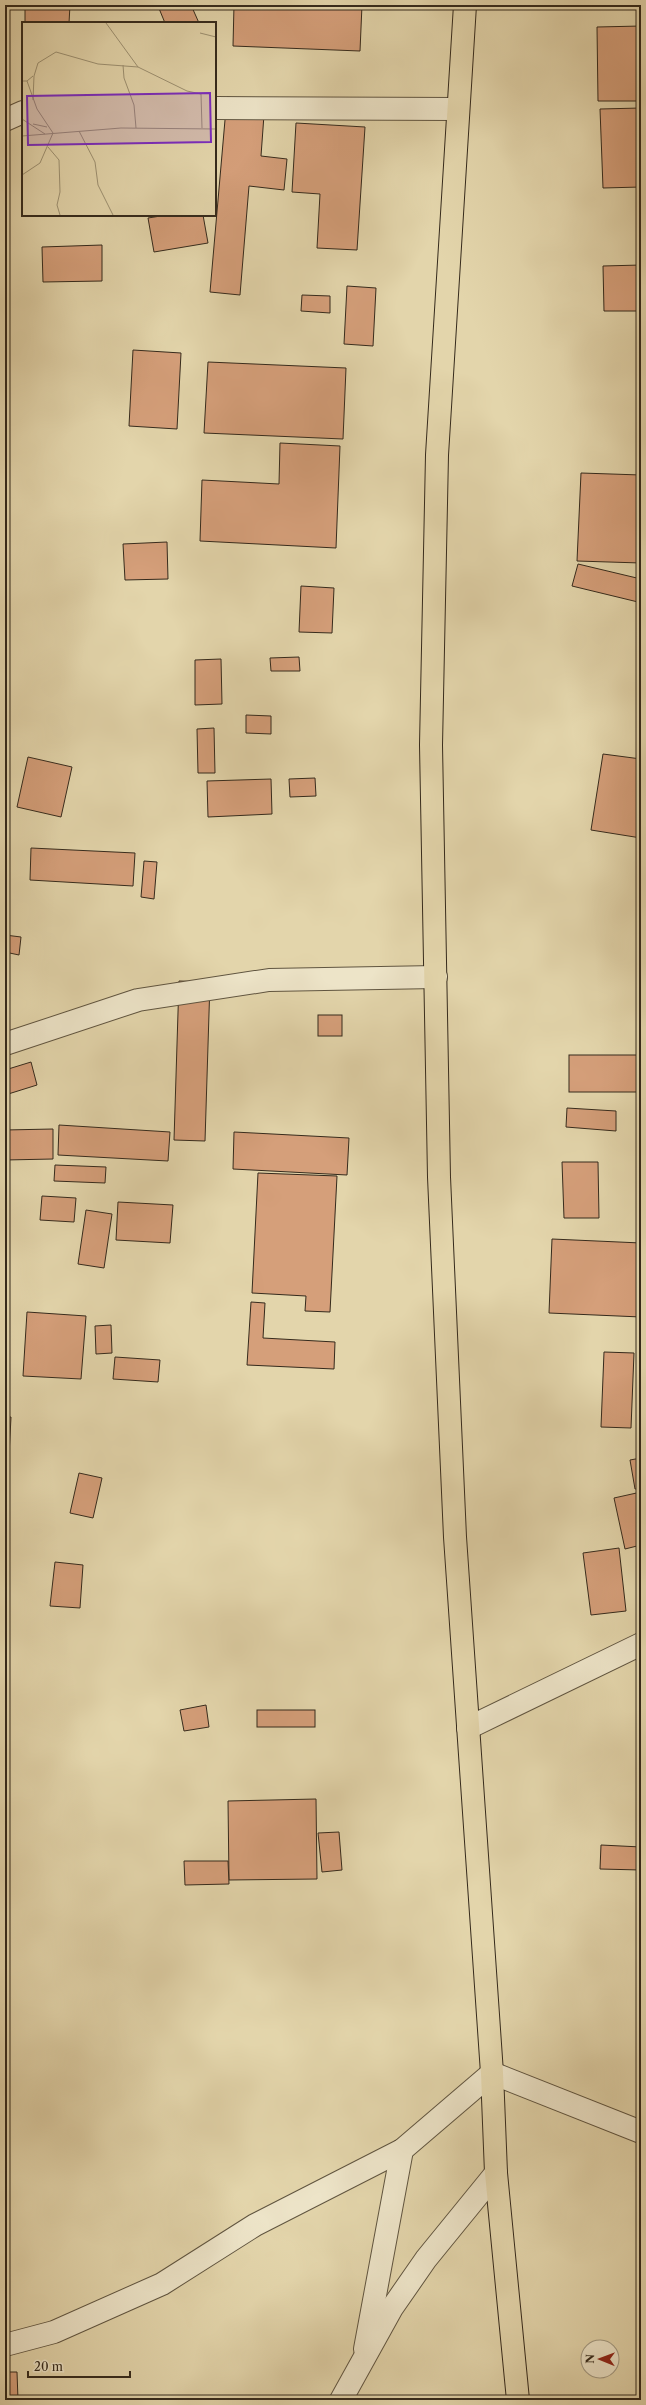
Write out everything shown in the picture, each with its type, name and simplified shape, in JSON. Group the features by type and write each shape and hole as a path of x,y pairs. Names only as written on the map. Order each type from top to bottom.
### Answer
{"main road":[{"path":"465,5 457,109 437,463 431,745 436,977 444,1317 455,1537 492,2073 496,2173 518,2400"}],"street":[{"path":"216,108 457,109"},
{"path":"5,120 22,112"},
{"path":"5,1044 138,1000 269,980 436,977"},
{"path":"468,1728 641,1644"},
{"path":"5,2345 54,2332 162,2284 255,2225 402,2150 492,2073 641,2132"},
{"path":"363,2364 369,2316 402,2150"},
{"path":"341,2400 363,2364 392,2308 426,2258 496,2173"},
{"path":"5,2331 54,2332"}],"building":[{"path":"25,5 70,5 69,22 25,22"},
{"path":"191,5 199,22 165,22 158,6"},
{"path":"234,5 362,5 360,51 233,46"},
{"path":"641,26 641,101 598,101 597,27"},
{"path":"227,97 265,101 261,156 287,159 284,190 249,186 240,295 210,292"},
{"path":"641,108 641,187 603,188 600,109"},
{"path":"296,123 365,127 357,250 317,248 320,194 292,192"},
{"path":"161,216 203,216 208,243 154,252 148,218"},
{"path":"102,245 102,281 43,282 42,247"},
{"path":"641,265 641,311 604,311 603,266"},
{"path":"347,286 376,288 373,346 344,344"},
{"path":"302,295 330,296 330,313 301,311"},
{"path":"133,350 181,353 177,429 129,426"},
{"path":"208,362 346,368 343,439 204,433"},
{"path":"280,443 340,446 336,548 200,541 202,480 279,484"},
{"path":"5,446 9,447 5,502"},
{"path":"581,473 641,475 641,563 577,561"},
{"path":"167,542 168,579 125,580 123,544"},
{"path":"578,564 641,579 638,602 572,586"},
{"path":"301,586 334,588 332,633 299,632"},
{"path":"299,657 300,671 271,671 270,658"},
{"path":"221,659 222,704 195,705 195,660"},
{"path":"246,715 271,716 271,734 246,733"},
{"path":"214,728 215,773 198,773 197,729"},
{"path":"603,754 641,759 641,838 591,830"},
{"path":"28,757 72,767 61,817 17,807"},
{"path":"315,778 316,796 290,797 289,779"},
{"path":"271,779 272,814 208,817 207,781"},
{"path":"31,848 135,853 133,886 30,880"},
{"path":"144,861 157,862 154,899 141,897"},
{"path":"5,935 21,937 19,955 5,952"},
{"path":"179,981 210,982 205,1141 174,1140"},
{"path":"318,1015 342,1015 342,1036 318,1036"},
{"path":"569,1055 641,1055 641,1092 569,1092"},
{"path":"31,1062 37,1085 5,1095 5,1070"},
{"path":"567,1108 616,1111 616,1131 566,1127"},
{"path":"59,1125 170,1132 168,1161 58,1155"},
{"path":"53,1129 53,1159 5,1160 5,1130"},
{"path":"234,1132 349,1138 347,1175 233,1169"},
{"path":"562,1162 598,1162 599,1218 564,1218"},
{"path":"55,1165 106,1167 105,1183 54,1181"},
{"path":"258,1173 337,1176 330,1312 305,1311 306,1296 252,1293"},
{"path":"42,1196 76,1198 74,1222 40,1220"},
{"path":"118,1202 173,1205 170,1243 116,1240"},
{"path":"86,1210 112,1214 104,1268 78,1264"},
{"path":"552,1239 641,1243 641,1317 549,1313"},
{"path":"251,1302 265,1303 263,1338 335,1342 334,1369 247,1365"},
{"path":"27,1312 86,1316 81,1379 23,1376"},
{"path":"111,1325 112,1353 96,1354 95,1326"},
{"path":"604,1352 634,1353 631,1428 601,1427"},
{"path":"115,1357 160,1360 158,1382 113,1379"},
{"path":"5,1417 11,1417 8,1475 5,1475"},
{"path":"641,1458 641,1488 635,1489 630,1460"},
{"path":"79,1473 102,1478 93,1518 70,1513"},
{"path":"641,1492 641,1545 625,1549 614,1498"},
{"path":"619,1548 626,1611 591,1615 583,1553"},
{"path":"55,1562 83,1565 80,1608 50,1606"},
{"path":"206,1705 209,1727 184,1731 180,1710"},
{"path":"257,1710 315,1710 315,1727 257,1727"},
{"path":"316,1799 317,1879 229,1880 228,1801"},
{"path":"339,1832 342,1870 322,1872 318,1833"},
{"path":"601,1845 641,1847 641,1870 600,1869"},
{"path":"184,1861 228,1861 229,1884 185,1885"},
{"path":"5,2372 17,2372 18,2400 5,2400"}]}
